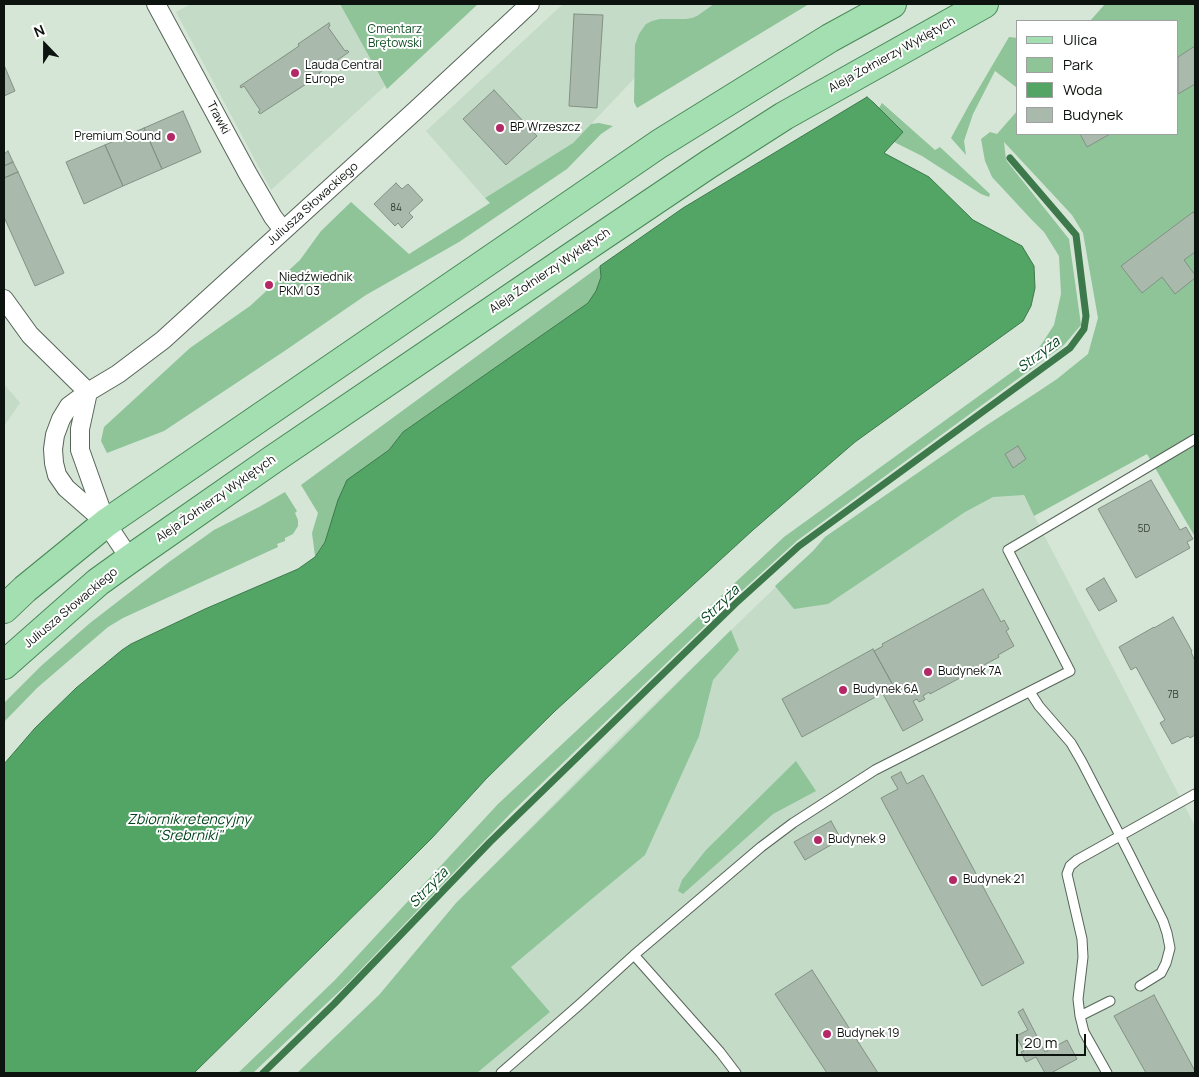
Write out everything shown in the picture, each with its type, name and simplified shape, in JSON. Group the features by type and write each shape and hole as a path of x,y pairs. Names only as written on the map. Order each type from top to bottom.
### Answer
{"main road":[{"path":"4,609 25,589 106,523 659,144 830,38 892,4"},
{"name":"Aleja Żołnierzy Wyklętych","path":"130,559 272,460 709,164 784,116 984,4"},
{"name":"Juliusza Słowackiego","path":"4,665 98,582 130,559"}],"street":[{"name":"Trawki","path":"156,4 252,183 273,217 284,230"},
{"name":"Juliusza Słowackiego","path":"106,523 66,488 57,475 53,449 61,419 69,406 152,350 530,4"},
{"path":"4,298 30,335 88,392"},
{"name":"Juliusza Słowackiego","path":"88,392 80,429 80,450 106,523 130,559"}],"lane":[{"path":"501,1073 634,955 762,847 794,823 875,770 1070,671 1008,550 1195,439"},
{"path":"1030,692 1039,706 1071,743 1163,921 1170,948 1166,963 1161,973 1140,986"},
{"path":"1107,1073 1084,1032 1080,1016 1078,999 1083,957 1082,939 1067,874 1070,866 1077,860 1195,794"},
{"path":"634,955 720,1052 736,1073"},
{"path":"1080,1016 1110,1001"}],"shaded area":[{"path":"191,4 340,4 385,86 271,190 176,12"},
{"path":"563,4 723,4 664,47 573,143 485,198 426,131"},
{"path":"4,384 20,403 4,426"},
{"path":"987,425 1195,826 1195,1073 477,1073 550,1012 456,903 617,740 813,551 825,537"}],"green space":[{"name":"Cmentarz Brętowski","path":"340,4 478,4 387,89"},
{"path":"714,4 809,4 637,108 634,102 635,45 639,34 646,24 660,19 692,18"},
{"path":"1105,4 1195,4 1195,537 1147,454 1034,516 1024,495 993,497 965,512 828,604 794,609 775,586 813,551 825,537 1057,379 1088,354 1098,318 1083,233 1072,215 1004,142 1006,160 1069,239 1081,325 1064,345 798,540 734,598 511,813 346,985 253,1073 238,1073 335,980 498,804 784,537 1023,364 1041,345 1054,325 1061,294 1059,256 1044,232 992,177 985,161 981,139 990,132 997,134 1016,112 1016,135 1179,135 1179,20 1091,20"},
{"path":"1009,37 1016,38 1016,87 995,71 973,114 964,141 966,155 951,138"},
{"path":"882,103 935,150 940,147 990,194 989,197 981,194 922,156 894,142 902,132 879,108"},
{"path":"599,123 613,126 601,134 567,169 459,242 366,295 164,431 107,453 101,441 104,427 190,348 250,306 300,260 321,231 351,202 409,254 490,203 485,198 573,143 591,124"},
{"path":"600,266 601,277 596,291 588,303 403,432 389,450 370,464 332,523 325,542 315,556 312,533 318,513 301,485"},
{"path":"285,492 297,511 295,513 298,526 293,534 285,538 285,541 277,544 278,547 123,618 108,627 37,688 4,722 4,703 41,666 90,623 214,530"},
{"path":"731,630 739,650 713,680 699,736 645,855 511,967 550,1012 477,1073 297,1073 379,995 456,903"},
{"path":"796,761 816,791 773,814 683,894 678,891 682,880 706,850"}],"water":[{"name":"Zbiornik retencyjny \"Srebrniki\"","path":"867,97 903,132 884,153 929,177 973,220 1022,246 1034,266 1035,288 1031,306 1023,321 855,442 753,530 555,711 486,779 432,838 194,1073 4,1073 4,764 35,728 76,688 131,644 205,609 298,569 315,557 325,542 338,500 347,480 389,450 403,432 588,303 596,291 601,277 600,266 683,208"}],"building":[{"path":"574,14 603,15 597,108 569,106"},
{"path":"329,23 330,26 328,27 345,51 349,52 319,73 320,75 260,114 258,112 260,110 244,86 241,88 240,86"},
{"path":"1195,46 1195,84 1179,93 1179,56"},
{"path":"4,65 15,91 4,96"},
{"name":"BP Wrzeszcz","path":"494,90 537,136 506,165 463,119"},
{"path":"183,111 201,152 162,169 144,128"},
{"path":"144,128 162,169 123,186 105,145"},
{"path":"1081,135 1108,135 1087,147"},
{"path":"105,145 123,186 84,204 66,162"},
{"path":"8,151 13,162 4,166 4,154"},
{"path":"13,162 18,172 4,178 4,166"},
{"path":"18,172 64,273 35,286 4,217 4,178"},
{"path":"396,183 402,189 408,184 423,200 409,213 413,217 402,228 398,223 395,226 374,204"},
{"path":"1193,212 1195,215 1195,252 1184,260 1195,275 1195,278 1175,294 1162,277 1142,293 1121,266"},
{"path":"1018,446 1026,459 1013,468 1005,454"},
{"path":"1151,480 1180,530 1186,527 1193,539 1187,542 1190,548 1136,578 1098,509"},
{"path":"1104,578 1117,601 1099,611 1086,589"},
{"name":"Budynek 7A","path":"983,589 1001,622 1004,620 1009,629 1006,631 1014,646 998,655 999,657 930,694 929,692 923,696 925,699 919,702 917,699 913,701 923,720 903,731 883,694 894,687 874,651 883,646 882,644"},
{"path":"1173,617 1192,651 1195,661 1195,735 1190,738 1188,736 1172,744 1160,723 1165,720 1136,667 1131,670 1119,647"},
{"name":"Budynek 6A","path":"873,649 894,687 802,737 782,699"},
{"name":"Budynek 21","path":"901,772 907,784 923,775 1024,963 982,986 881,798 898,789 891,777"},
{"name":"Budynek 9","path":"831,821 841,839 805,860 794,842"},
{"name":"Budynek 19","path":"812,970 878,1073 827,1073 775,994"},
{"path":"1154,995 1195,1073 1146,1073 1114,1016"},
{"path":"1023,1009 1045,1052 1067,1040 1077,1059 1051,1073 1045,1073 1036,1057 1026,1062 1021,1052 1024,1051 1016,1036 1028,1030 1018,1012"}],"waterway":[{"name":"Strzyża","path":"263,1073 334,1004 490,842 736,603 799,546 1070,348 1084,329 1086,316 1076,235 1010,158"}],"place":[{"name":"Lauda Central Europe","path":"295,73"},
{"name":"BP Wrzeszcz","path":"500,128"},
{"name":"Premium Sound","path":"171,137"},
{"name":"Niedźwiednik PKM 03","path":"269,285"},
{"name":"Budynek 7A","path":"928,672"},
{"name":"Budynek 6A","path":"843,690"},
{"name":"Budynek 9","path":"818,840"},
{"name":"Budynek 21","path":"953,880"},
{"name":"Budynek 19","path":"827,1034"}]}
